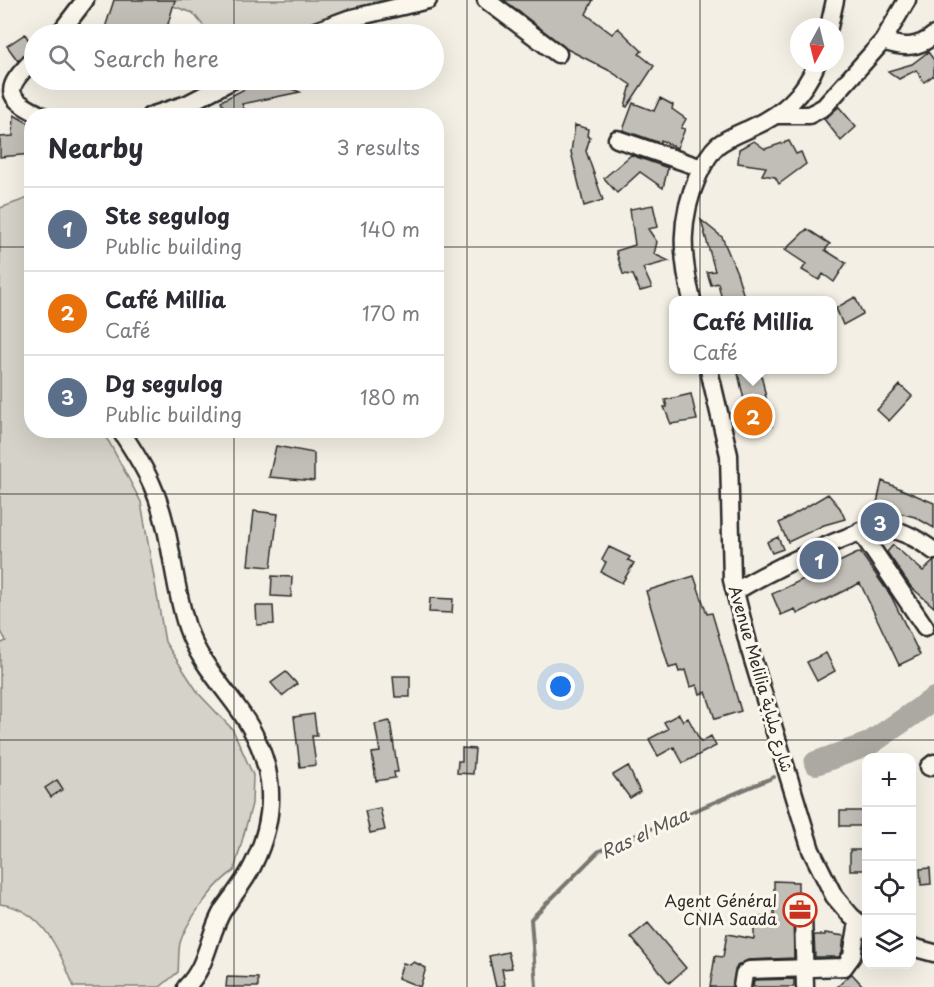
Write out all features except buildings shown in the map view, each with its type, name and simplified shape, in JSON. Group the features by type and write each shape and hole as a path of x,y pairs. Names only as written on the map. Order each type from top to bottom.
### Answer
{"street":[{"path":"67,24 85,0"},
{"path":"334,24 428,0"},
{"path":"486,0 535,39 558,54"},
{"path":"832,18 836,0"},
{"path":"778,115 794,117 816,113 883,41 907,0"},
{"path":"883,41 898,47 914,47 934,35"},
{"path":"24,70 16,79 12,90 17,102 28,108"},
{"path":"691,296 682,253 682,229 687,206 702,168 719,144 778,115 806,85 812,72"},
{"path":"175,108 214,90"},
{"path":"617,139 702,168"},
{"name":"Avenue Melilia شارع ملياية","path":"710,374 729,455 730,552 735,592 811,850 834,896 862,925"},
{"path":"125,438 153,486 164,523 178,597 188,630 203,659 254,729 267,761 270,786 269,813 262,845 253,867 216,923 201,968 186,987"},
{"path":"735,592 748,583 860,531 884,528 901,532 917,538 934,551"},
{"path":"860,531 925,627"},
{"path":"803,914 805,987"},
{"path":"742,987 744,974 749,970 838,968 848,964 862,925"},
{"path":"916,948 934,953"}],"shaded area":[{"path":"156,0 389,0 316,24 202,24 193,13"},
{"path":"24,199 24,438 106,438 109,442 141,502 165,642 199,694 233,730 253,775 252,804 234,871 218,884 195,914 180,943 178,972 160,987 74,987 56,946 39,923 28,914 0,904 0,644 6,641 0,629 0,208"}],"waterway":[{"name":"Ras el Maa","path":"816,763 869,744 934,699"},
{"name":"Ras el Maa","path":"536,987 531,919 599,851 774,777"}],"place":[{"name":"Café Millia","path":"753,416"},
{"name":"Dg segulog","path":"880,522"},
{"name":"Ste segulog","path":"819,560"},
{"name":"Agent Général CNIA Saada","path":"800,910"}]}
